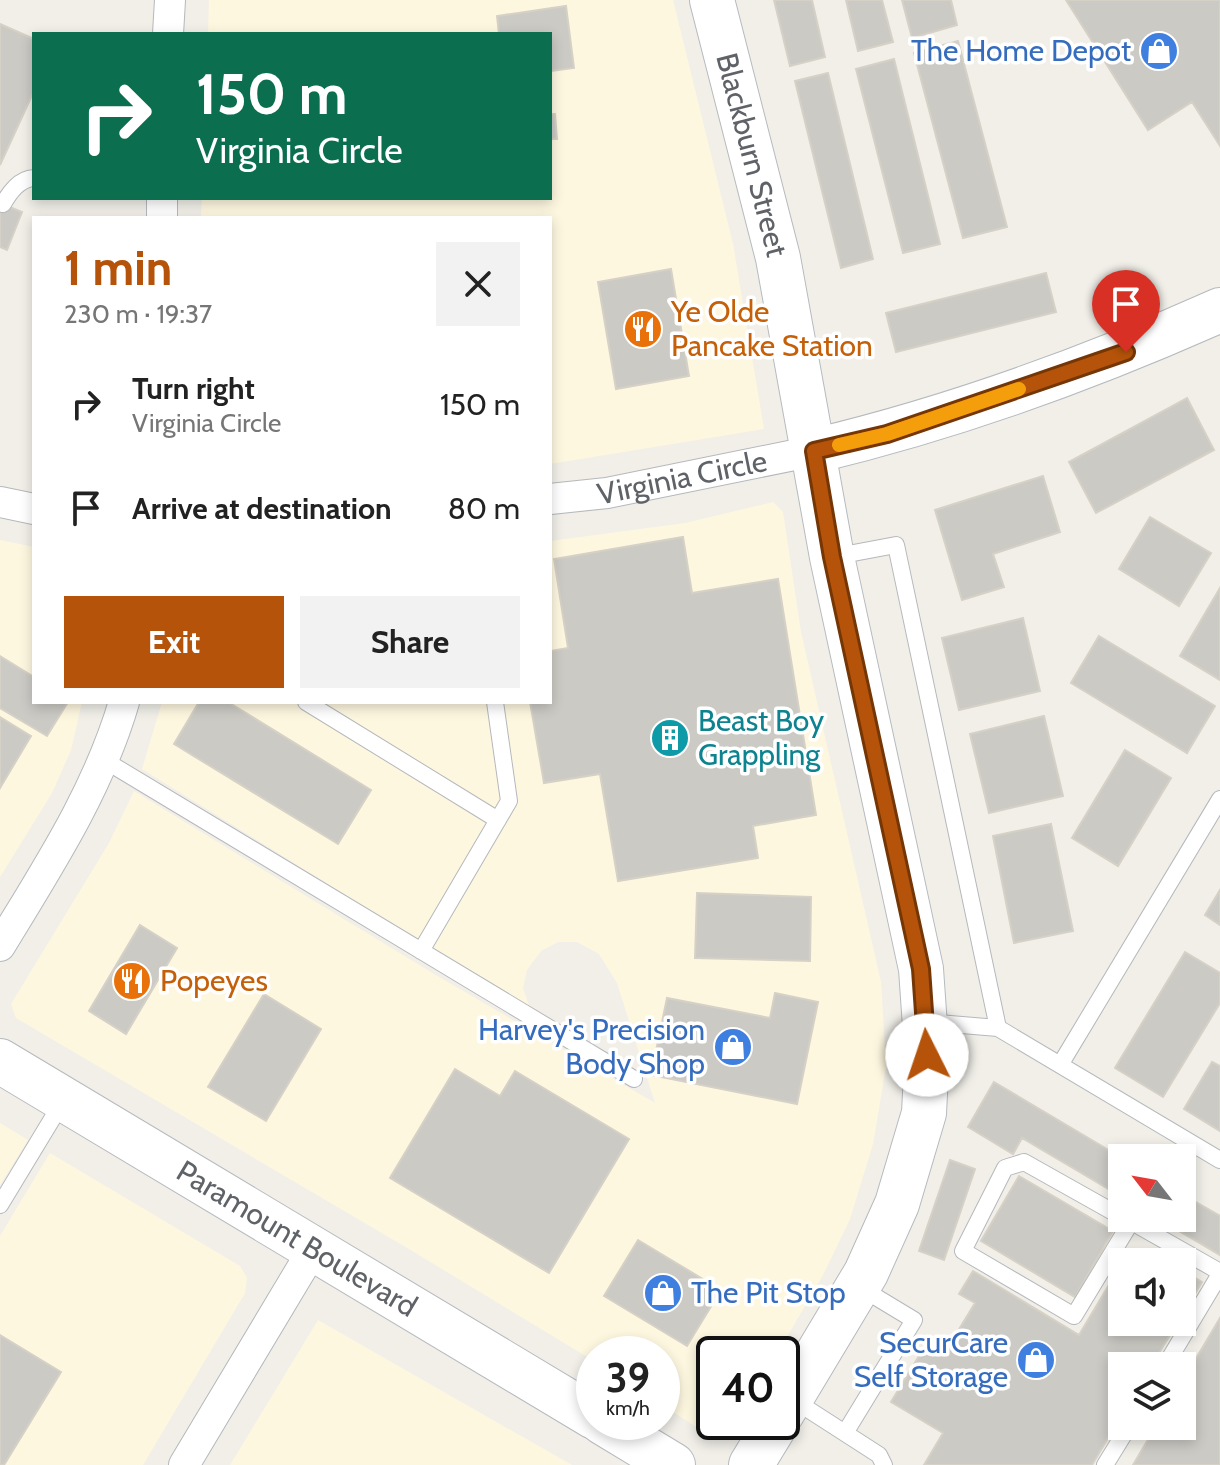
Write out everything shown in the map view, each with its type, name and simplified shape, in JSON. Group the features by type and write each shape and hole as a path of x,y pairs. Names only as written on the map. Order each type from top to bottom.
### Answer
{"street":[{"path":"168,32 170,0"},
{"name":"Blackburn Street","path":"712,0 778,258 832,557 921,969 925,1022 924,1113 897,1204 858,1287 800,1383"},
{"name":"Virginia Circle","path":"552,499 607,493 887,434 1126,352 1220,310"},
{"path":"0,502 32,509"},
{"path":"0,946 87,799 123,704"},
{"name":"Paramount Boulevard","path":"0,1061 576,1406"},
{"path":"184,1465 314,1248"},
{"path":"632,1440 673,1465"},
{"name":"Blackburn Street","path":"751,1465 766,1440"}],"lane":[{"path":"3,204 13,188 32,178"},
{"path":"832,557 896,545 998,1028"},
{"path":"309,704 498,820"},
{"path":"421,951 509,801 495,704"},
{"path":"104,760 634,1079"},
{"path":"1060,1065 1220,799"},
{"path":"925,1022 998,1028 1220,1160"},
{"path":"0,1205 64,1100"},
{"path":"1024,1162 1126,1219 1074,1316 963,1251 1005,1168 1024,1162"},
{"path":"1149,1232 1220,1273 1173,1352"},
{"path":"845,1433 914,1320 858,1287"},
{"path":"800,1417 845,1433 879,1455 884,1465"},
{"path":"1105,1465 1120,1440"}],"shaded area":[{"path":"209,0 673,0 733,244 764,429 552,464 552,216 201,216 202,200 552,200 552,32 208,32"},
{"path":"773,502 783,512 801,632 881,982 886,1067 873,1144 850,1219 823,1275 787,1336 696,1336 696,1427 680,1416 680,1336 576,1336 576,1350 16,1018 11,1004 109,843 134,791 434,974 655,1103 617,983 599,954 577,942 558,942 541,951 527,970 523,988 530,1009 142,769 161,704 552,704 552,541 685,523"},
{"path":"0,540 32,547 32,704 82,704 71,750 52,793 0,877"},
{"path":"0,1123 28,1140 0,1185"},
{"path":"50,1153 240,1266 247,1278 245,1293 143,1465 0,1465 0,1236"},
{"path":"318,1320 456,1399 572,1465 230,1465"}],"building":[{"path":"774,0 812,0 825,57 790,66"},
{"path":"846,0 882,0 893,42 858,51"},
{"path":"902,0 951,0 957,25 912,38"},
{"name":"The Home Depot","path":"1066,0 1220,0 1220,146 1192,102 1148,130"},
{"path":"566,6 574,68 552,71 552,32 499,32 497,16"},
{"path":"0,24 32,38 32,95 0,165"},
{"path":"958,41 1007,227 963,238 914,53"},
{"path":"894,59 940,244 903,253 856,69"},
{"path":"828,73 873,259 841,268 795,81"},
{"path":"552,114 555,114 557,139 552,139"},
{"path":"0,203 22,212 7,250 0,247"},
{"name":"Ye Olde Pancake Station","path":"671,269 689,376 616,389 598,282"},
{"path":"1046,273 1056,312 896,352 886,313"},
{"path":"1187,398 1214,450 1096,513 1069,462"},
{"path":"1043,476 1060,532 993,554 1004,587 962,600 935,510"},
{"path":"1150,517 1211,553 1179,606 1119,569"},
{"name":"Beast Boy Grappling","path":"683,537 692,593 778,579 816,815 753,826 758,858 618,881 600,774 544,783 530,704 552,704 552,651 568,648 554,559"},
{"path":"1220,588 1220,680 1180,656"},
{"path":"1023,618 1040,691 959,710 942,638"},
{"path":"1099,636 1215,706 1187,753 1071,683"},
{"path":"0,656 32,676 32,704 67,704 47,736 0,708"},
{"path":"198,704 231,704 371,790 338,844 174,744"},
{"path":"1044,716 1063,796 989,813 970,734"},
{"path":"0,717 31,736 0,788"},
{"path":"1125,750 1171,778 1118,866 1072,838"},
{"path":"1051,824 1073,931 1014,943 993,836"},
{"path":"1220,890 1220,925 1205,915"},
{"path":"697,893 811,897 810,961 695,958"},
{"path":"140,925 177,948 126,1034 89,1011"},
{"path":"1185,952 1220,973 1220,1003 1163,1097 1115,1068"},
{"name":"Harvey's Precision Body Shop","path":"775,993 818,1002 797,1104 651,1075 667,998 770,1018"},
{"path":"264,994 321,1029 266,1121 208,1087"},
{"path":"1212,1062 1220,1066 1220,1131 1184,1109"},
{"path":"455,1069 500,1096 515,1071 629,1139 549,1273 390,1178"},
{"path":"994,1082 1108,1150 1108,1189 1022,1138 1013,1154 968,1127"},
{"name":"SecurCare Self Storage","path":"950,1160 975,1169 944,1260 919,1251"},
{"name":"SecurCare Self Storage","path":"1019,1176 1112,1232 1075,1297 981,1241"},
{"path":"1196,1202 1220,1216 1220,1255 1181,1232 1196,1232"},
{"name":"The Pit Stop","path":"638,1240 721,1290 687,1346 680,1342 680,1336 670,1336 604,1296"},
{"name":"SecurCare Self Storage","path":"973,1271 1079,1335 1108,1286 1108,1336 1169,1336 1160,1352 1108,1352 1108,1438 1092,1465 924,1465 943,1433 891,1402 927,1343 944,1354 975,1303 959,1294"},
{"path":"1196,1278 1202,1282 1196,1292"},
{"path":"1220,1318 1220,1465 1133,1465 1148,1440 1196,1440 1196,1358"},
{"path":"0,1335 61,1372 4,1465 0,1465"}],"slow traffic":[{"path":"839,445 887,434 1019,389"}],"place":[{"name":"The Home Depot","path":"1159,51"},
{"name":"Ye Olde Pancake Station","path":"643,329"},
{"name":"Beast Boy Grappling","path":"670,738"},
{"name":"Popeyes","path":"132,981"},
{"name":"Harvey's Precision Body Shop","path":"733,1047"},
{"name":"The Pit Stop","path":"663,1293"},
{"name":"SecurCare Self Storage","path":"1036,1360"}],"route":[{"path":"927,1055 921,969 832,557 814,451 887,434 1126,352"}]}
